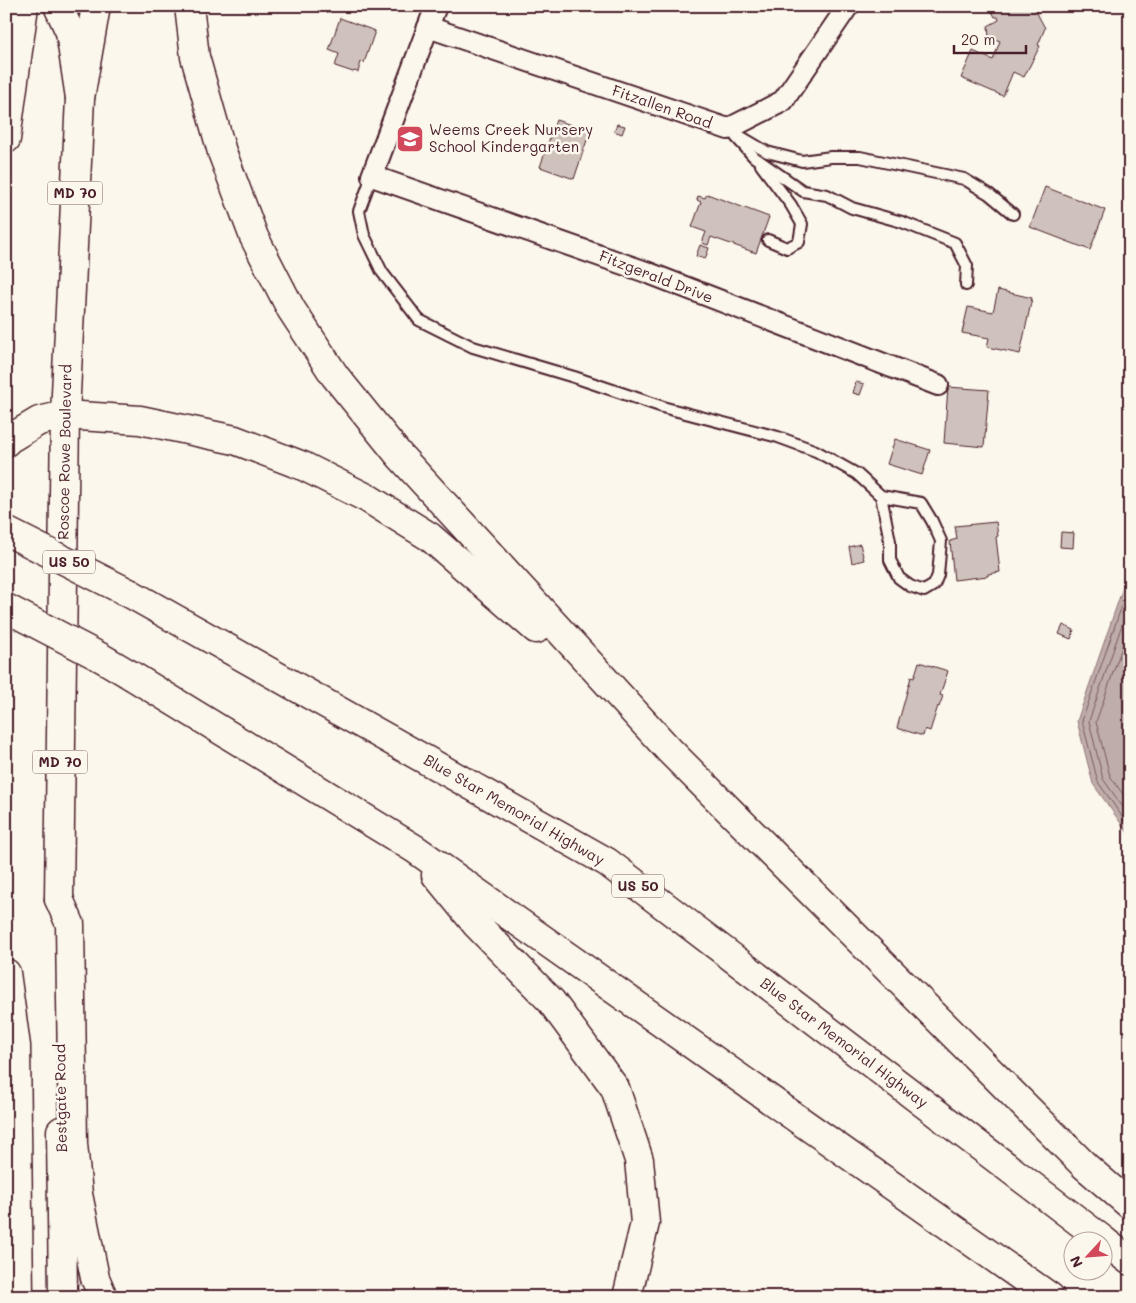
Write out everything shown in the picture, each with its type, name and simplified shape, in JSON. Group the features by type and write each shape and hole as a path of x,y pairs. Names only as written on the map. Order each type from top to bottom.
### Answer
{"main road":[{"path":"6,139 24,6"},
{"path":"58,6 70,32 80,98"},
{"name":"Roscoe Rowe Boulevard","path":"59,899 65,415 80,98 96,6"},
{"path":"189,6 195,57 222,152 254,237 291,309 335,376 399,455 670,751 1085,1166 1130,1205"},
{"path":"6,442 39,421 65,415 140,420 235,440 303,466 369,499 430,537 521,615 670,751"},
{"name":"Blue Star Memorial Highway","path":"6,531 131,594 606,862 1089,1230"},
{"path":"6,608 102,658 415,849 1050,1297"},
{"path":"415,849 476,924 551,1001 614,1088 639,1160 645,1223 627,1297"},
{"path":"59,899 70,924 73,1144 78,1194 95,1278 103,1297"},
{"name":"Bestgate Road","path":"59,899 63,1297"},
{"path":"6,973 16,1046 19,1297"},
{"name":"Blue Star Memorial Highway","path":"1114,1249 1130,1261"}],"street":[{"path":"372,176 436,6"},
{"name":"Fitzallen Road","path":"428,28 728,129 783,101 848,6"},
{"name":"Fitzgerald Drive","path":"372,176 646,272 938,385"}],"lane":[{"path":"728,129 754,157 787,200 802,224 799,242 787,248 768,240"},
{"path":"728,129 768,152 802,161 831,157 860,157 964,179 1014,214"},
{"path":"754,157 803,191 827,194 852,208 902,222 955,243 967,266 966,285"},
{"path":"372,176 359,211 364,235 382,272 419,320 473,347 583,380 666,408 778,436 816,451 857,474 881,496 921,503 941,541 938,575 934,584 924,591 910,586 899,578 890,560 890,541 881,496"}],"water":[{"path":"1130,567 1130,836 1093,784 1077,721"}],"building":[{"path":"561,6 575,6 573,11 560,8"},
{"path":"989,6 1033,6 1045,28 1038,45 1040,46 1024,77 1013,72 1003,96 961,78 973,51 993,60 1000,41 989,37 988,26 999,20 998,17 995,17"},
{"path":"340,18 375,31 364,63 361,62 358,72 335,66 339,54 329,50"},
{"path":"556,120 590,131 574,179 540,167"},
{"path":"617,124 625,126 622,134 614,131"},
{"path":"1045,187 1105,210 1090,250 1030,227"},
{"path":"707,194 769,217 756,253 711,237 708,245 702,243 706,232 692,227 701,202 697,200 698,196 705,198"},
{"path":"700,245 709,248 705,259 696,256"},
{"path":"998,290 1032,298 1020,354 987,347 989,338 962,333 968,307 993,312"},
{"path":"856,382 864,384 860,395 853,393"},
{"path":"948,387 989,390 984,447 944,443"},
{"path":"895,439 930,450 922,475 887,464"},
{"path":"996,522 1000,572 988,574 988,576 954,580 950,541 957,539 955,526"},
{"path":"1061,532 1074,533 1073,548 1060,547"},
{"path":"860,544 864,560 852,563 849,547"},
{"path":"1063,625 1074,630 1071,639 1059,634"},
{"path":"919,662 948,671 940,695 943,696 930,731 925,729 923,736 897,728 911,677 914,678"}],"place":[{"name":"Weems Creek Nursery School Kindergarten","path":"410,139"}]}
